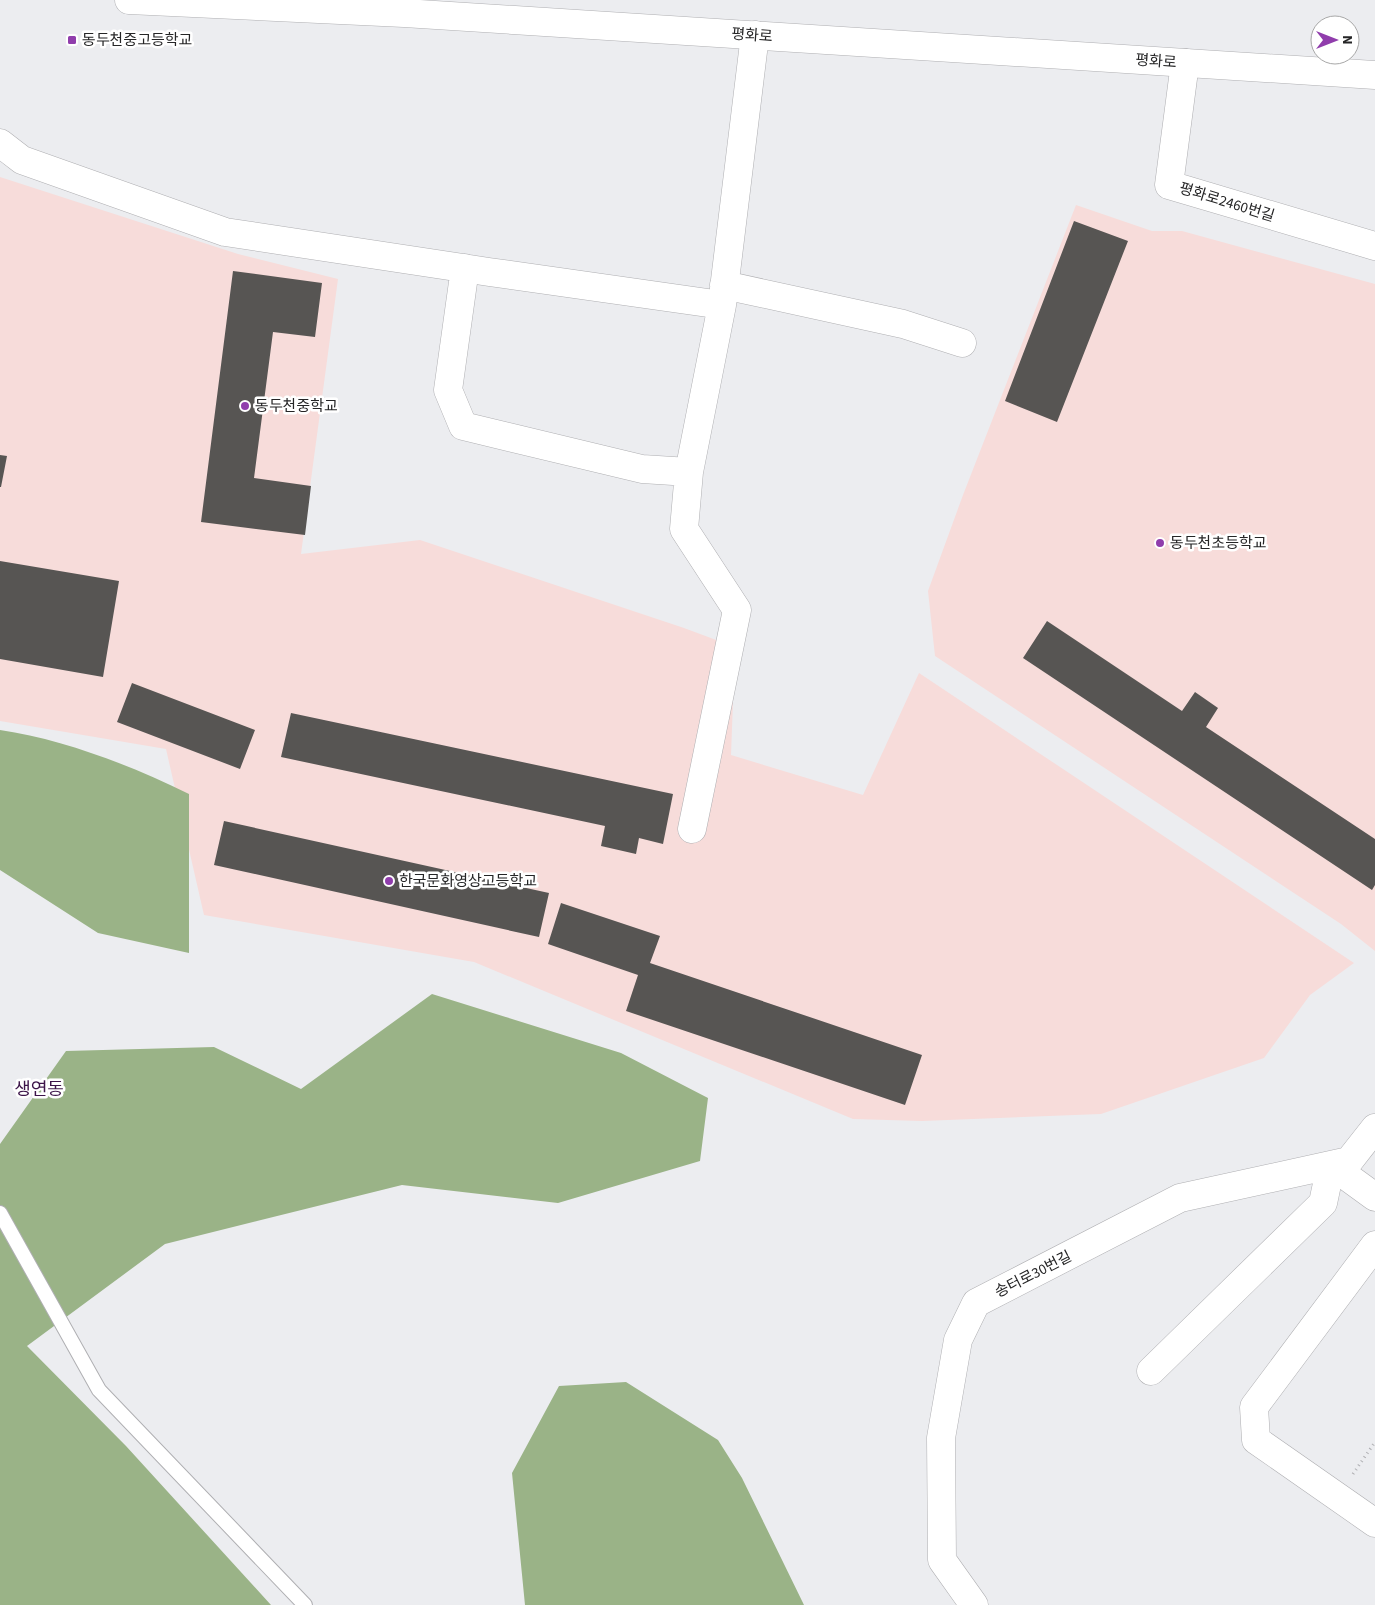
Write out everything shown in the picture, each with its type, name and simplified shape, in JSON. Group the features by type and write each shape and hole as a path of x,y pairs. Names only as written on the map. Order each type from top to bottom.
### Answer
{"street":[{"name":"평화로","path":"129,0 404,13 1375,75"},
{"path":"692,829 737,610 684,529 688,472 723,295 755,35"},
{"name":"평화로2460번길","path":"1184,63 1169,185 1375,246"},
{"path":"0,143 22,160 225,232 464,268 723,295 903,324 962,343"},
{"path":"464,268 448,390 463,426 642,469 688,472"},
{"name":"송터로30번길","path":"974,1605 942,1560 941,1438 958,1340 976,1304 1180,1198 1349,1161 1375,1128"},
{"path":"1150,1371 1323,1203 1332,1165 1375,1197"},
{"path":"1375,1245 1254,1407 1256,1440 1375,1524"}],"lane":[{"path":"0,1212 99,1390 305,1605"}],"path":[{"path":"1337,1496 1375,1442"}],"shaded area":[{"path":"0,177 238,254 338,279 301,554 420,540 684,628 735,647 731,755 863,795 919,673 1354,963 1310,995 1264,1058 1101,1114 922,1121 853,1119 474,962 204,915 166,749 0,721"},
{"name":"동두천초등학교","path":"1076,205 1152,231 1182,231 1375,284 1375,951 1341,924 935,656 928,591 963,495"}],"green space":[{"path":"0,730 48,740 97,755 145,773 189,794 189,953 98,933 0,870"},
{"path":"432,994 621,1053 708,1098 700,1161 558,1203 402,1185 165,1244 27,1346 126,1446 271,1605 0,1605 0,1144 66,1051 214,1047 301,1089"},
{"path":"626,1382 718,1440 742,1478 804,1605 525,1605 512,1473 559,1386"}],"building":[{"path":"1074,221 1128,241 1057,422 1005,401"},
{"path":"233,271 322,283 315,337 273,332 254,478 311,486 305,535 201,522"},
{"path":"0,455 7,456 1,487 0,487"},
{"path":"0,561 119,581 103,677 0,659"},
{"path":"1047,621 1182,711 1195,692 1218,708 1206,727 1375,839 1375,885 1372,890 1023,658"},
{"path":"132,683 255,730 240,769 117,722"},
{"path":"291,713 673,794 663,844 639,838 636,854 601,846 605,826 281,757"},
{"path":"224,821 549,893 539,937 214,865"},
{"path":"561,903 660,936 650,963 922,1055 905,1105 626,1011 638,975 548,944"}],"place":[{"name":"동두천중고등학교","path":"72,40"},
{"name":"동두천중학교","path":"245,406"},
{"name":"동두천초등학교","path":"1160,543"},
{"name":"한국문화영상고등학교","path":"389,881"}],"district":[{"name":"생연동","path":"39,1089"}]}
